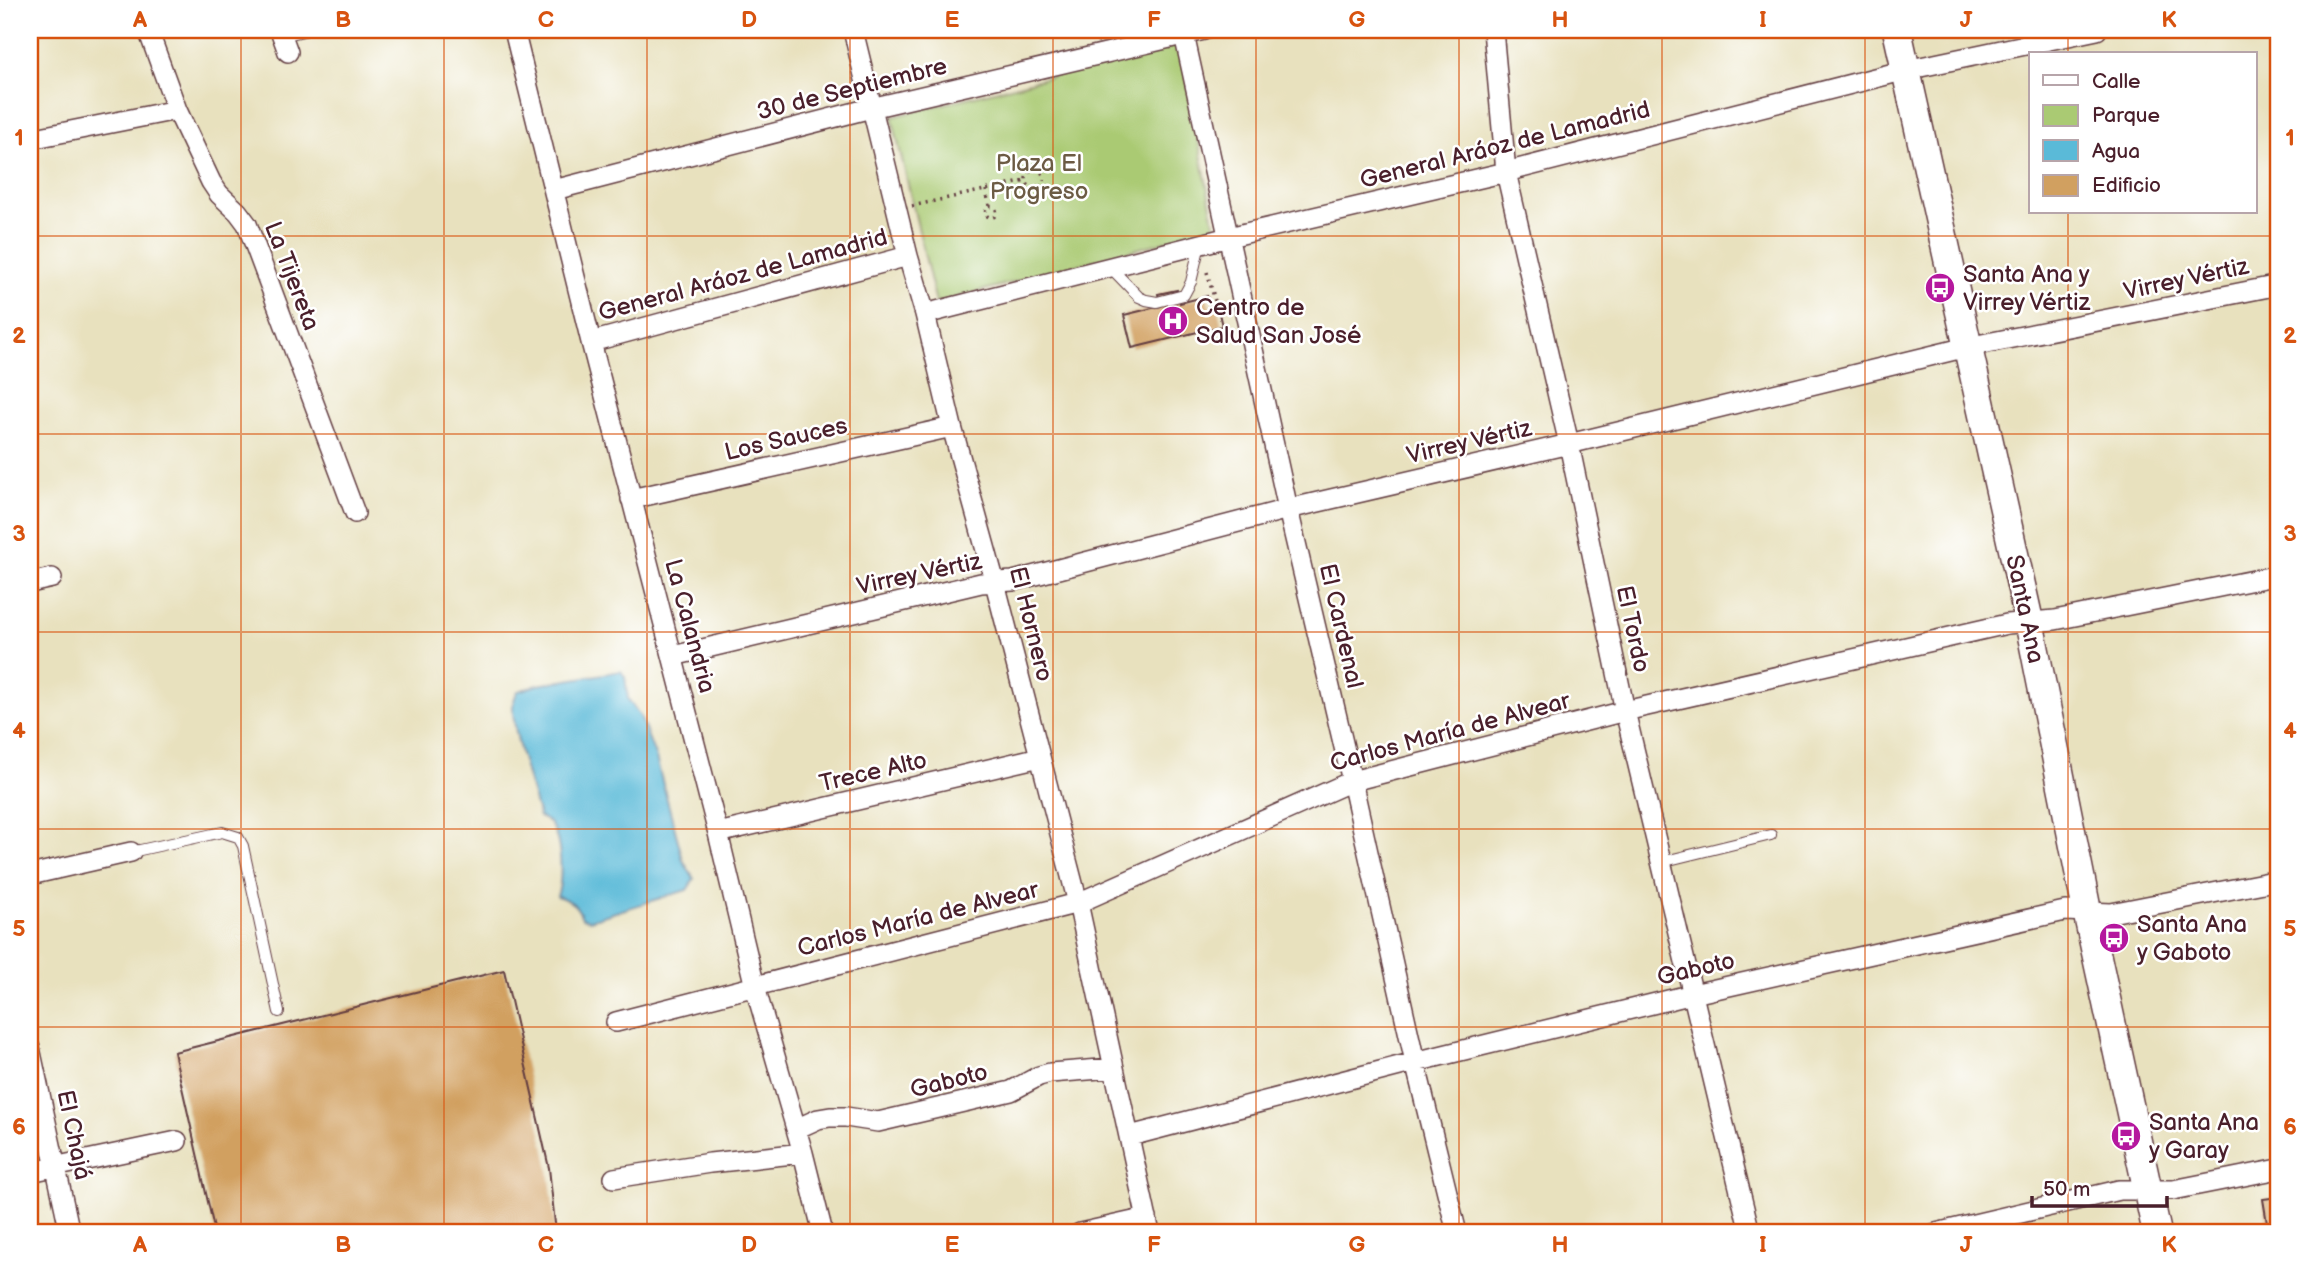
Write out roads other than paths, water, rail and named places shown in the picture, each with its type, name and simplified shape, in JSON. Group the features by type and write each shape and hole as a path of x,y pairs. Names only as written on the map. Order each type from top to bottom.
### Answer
{"street":[{"name":"La Tijereta","path":"148,30 177,110 211,182 247,224 355,513"},
{"name":"La Calandria","path":"514,30 755,986 803,1153 822,1233"},
{"name":"El Hornero","path":"853,30 952,427 1078,903 1148,1226"},
{"name":"30 de Septiembre","path":"554,190 871,108 1183,32 1204,30"},
{"name":"El Tordo","path":"1493,30 1506,172 1569,444 1625,711 1750,1233"},
{"name":"Santa Ana","path":"1897,30 2029,621 2087,911 2157,1233"},
{"name":"General Aráoz de Lamadrid","path":"925,314 1110,267 1199,250 1229,237 1506,172 1906,70 2097,30"},
{"name":"El Cardenal","path":"1183,32 1288,509 1457,1233"},
{"path":"30,139 177,110"},
{"name":"General Aráoz de Lamadrid","path":"591,342 908,256"},
{"name":"Virrey Vértiz","path":"673,656 981,583 1013,581 1288,509 1967,348 2279,285"},
{"name":"Los Sauces","path":"631,499 952,427"},
{"name":"Carlos María de Alvear","path":"616,1022 1078,903 1352,781 1625,711 2029,621 2055,620 2279,575"},
{"path":"30,583 52,578"},
{"name":"Trece Alto","path":"718,834 1040,757"},
{"path":"30,874 131,852"},
{"name":"Gaboto","path":"1130,1136 1693,994 2065,911 2111,913 2279,880"},
{"name":"El Chajá","path":"30,1048 70,1233"},
{"name":"Gaboto","path":"796,1129 818,1119 830,1117 878,1122 1011,1091 1050,1073 1113,1068"},
{"path":"30,1172 177,1141"},
{"path":"614,1178 803,1153"},
{"path":"1936,1233 2119,1190 2173,1190 2279,1169"},
{"path":"1080,1233 1148,1226"}],"lane":[{"path":"283,39 308,30"},
{"path":"1110,267 1139,297 1157,302 1184,295 1192,282 1199,250"},
{"path":"131,852 222,832 238,837 243,846 279,1012"},
{"path":"1661,862 1771,835"}],"water":[{"path":"621,671 625,677 628,699 640,716 656,758 683,860 694,879 687,890 590,920 582,918 573,904 557,896 561,870 557,838 548,822 539,817 517,739 513,704 518,691"}],"place":[{"name":"Santa Ana y Virrey Vértiz","path":"1940,288"},
{"name":"Centro de Salud San José","path":"1173,321"},
{"name":"Santa Ana y Gaboto","path":"2114,938"},
{"name":"Santa Ana y Garay","path":"2126,1136"}],"park label":[{"name":"Plaza El Progreso","path":"1039,177"}]}
